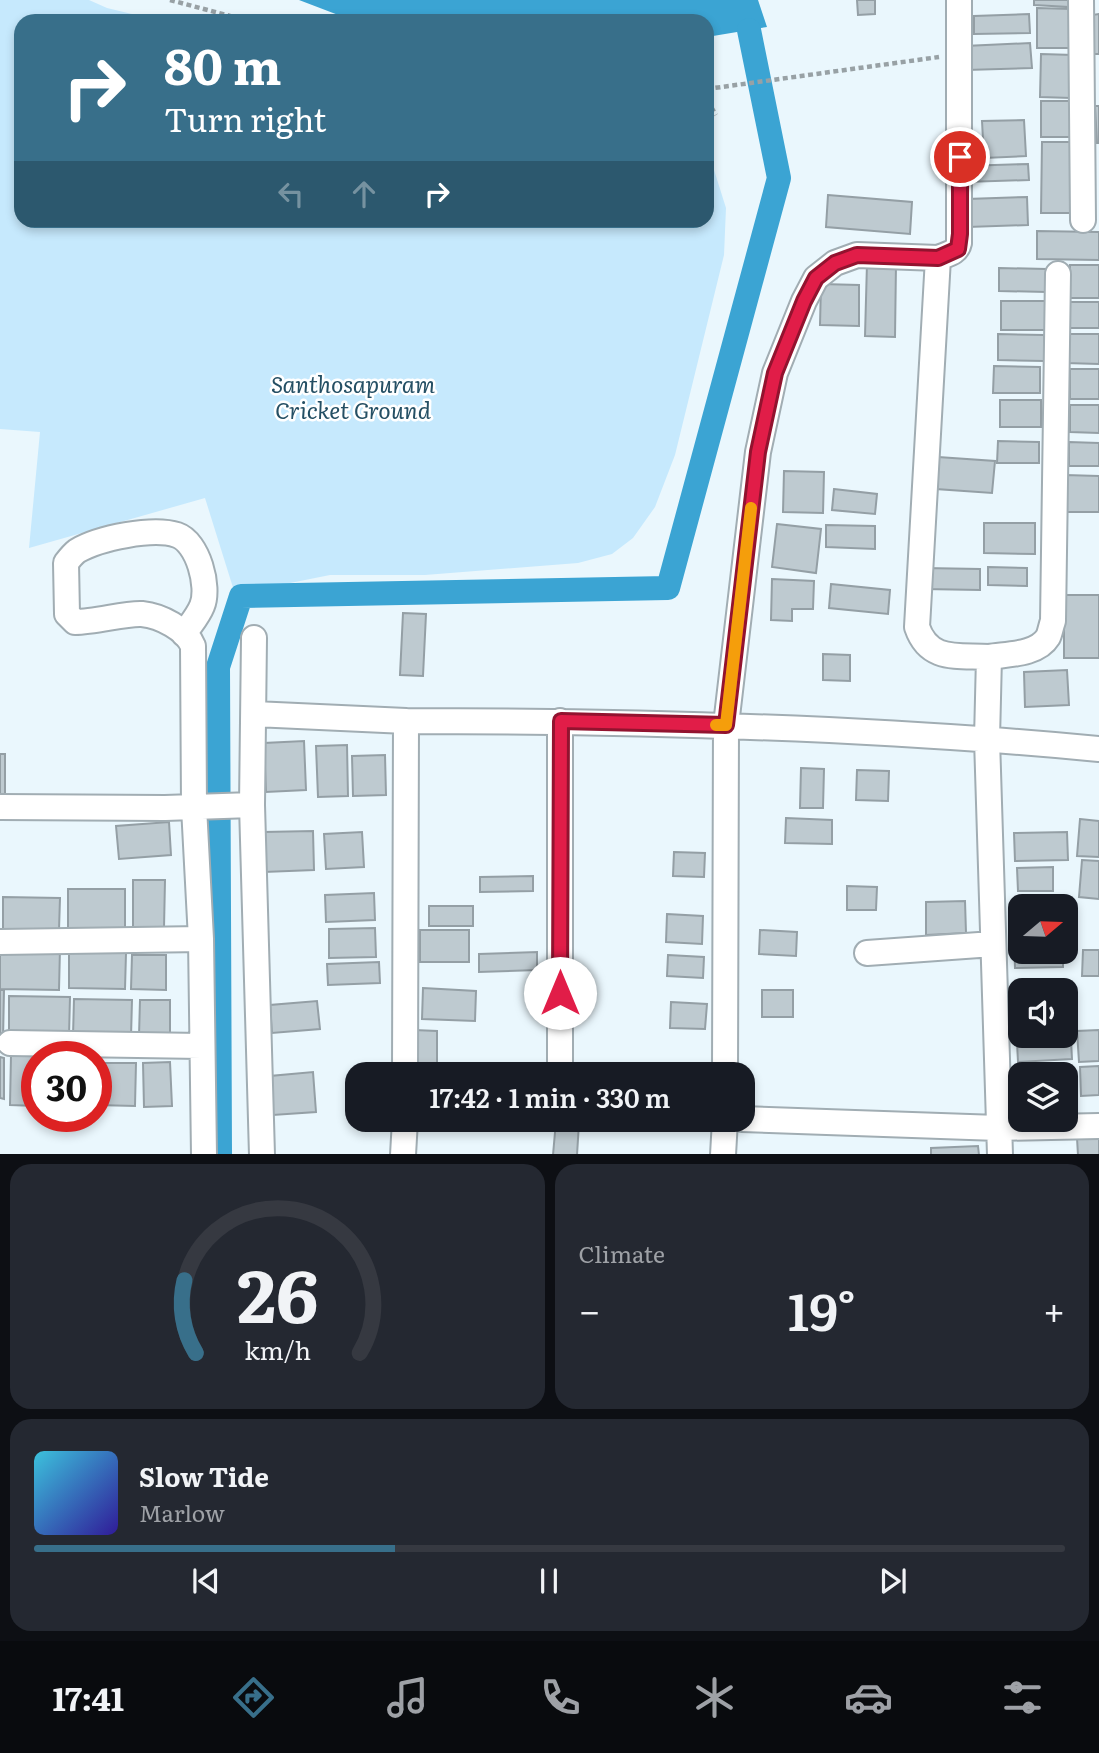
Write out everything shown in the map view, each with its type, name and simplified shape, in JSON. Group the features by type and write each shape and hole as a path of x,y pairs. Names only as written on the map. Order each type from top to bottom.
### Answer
{"street":[{"path":"725,1062 726,725 758,452 775,373 816,278 835,263 857,255 938,258 954,252 960,243 959,0"},
{"path":"1081,0 1083,220"},
{"path":"938,258 917,627 922,641 937,653 989,657 1026,651 1048,638 1053,621 1058,274"},
{"path":"184,634 203,606 205,582 195,551 179,536 153,533 110,538 77,552 66,562 67,614 75,622 142,614 176,626 193,646 202,806 201,1046 204,1154"},
{"path":"254,638 254,714 249,805 262,1154"},
{"path":"989,657 987,738 1000,1154"},
{"path":"254,714 406,721 726,725 987,738 1099,749"},
{"path":"405,1062 406,721"},
{"path":"559,1062 561,721"},
{"path":"0,807 249,805"},
{"path":"0,942 201,939"},
{"path":"867,953 993,944"},
{"path":"10,1043 201,1046"},
{"path":"755,1119 998,1128 1099,1126"},
{"path":"403,1154 404,1132"},
{"path":"723,1154 724,1132"}],"path":[{"path":"170,0 223,14"},
{"path":"714,88 959,55"}],"green space":[{"name":"Santhosapuram Cricket Ground","path":"0,0 89,0 132,14 14,14 14,228 714,228 714,170 726,208 724,255 675,455 655,507 633,538 612,554 578,563 425,575 330,575 235,594 205,498 29,548 40,432 0,429"}],"water":[{"path":"299,0 758,0 767,27 714,36 714,14 336,14"}],"building":[{"path":"857,0 875,0 875,14 858,15"},
{"path":"1034,0 1069,0 1069,7 1034,5"},
{"path":"1037,8 1072,9 1072,48 1037,48"},
{"path":"1029,14 1030,33 974,34 974,16"},
{"path":"1099,14 1099,54 1093,54 1092,15"},
{"path":"1030,43 1032,68 966,70 965,46"},
{"path":"1041,54 1073,55 1071,98 1040,97"},
{"path":"1041,101 1071,101 1071,137 1041,137"},
{"path":"1095,106 1099,106 1099,143 1097,143"},
{"path":"1024,120 1026,156 984,158 982,121"},
{"path":"1042,142 1075,142 1074,213 1041,213"},
{"path":"1028,164 1029,180 965,182 964,166"},
{"path":"828,195 912,202 910,234 826,227"},
{"path":"1027,197 1028,225 968,227 967,199"},
{"path":"1037,231 1099,232 1099,260 1037,259"},
{"path":"867,263 896,264 895,337 865,336"},
{"path":"1070,265 1099,265 1099,298 1069,298"},
{"path":"999,268 1046,269 1046,292 999,291"},
{"path":"821,284 859,285 859,326 820,325"},
{"path":"1001,301 1046,301 1045,330 1001,330"},
{"path":"1068,302 1099,302 1099,328 1068,328"},
{"path":"998,334 1044,335 1044,361 998,360"},
{"path":"1067,334 1099,334 1099,364 1066,363"},
{"path":"994,366 1040,367 1040,393 993,393"},
{"path":"1070,369 1099,369 1099,399 1070,399"},
{"path":"1000,400 1041,400 1041,427 1000,427"},
{"path":"1070,405 1099,405 1099,433 1070,432"},
{"path":"998,441 1039,442 1039,463 997,463"},
{"path":"1069,442 1099,443 1099,466 1069,466"},
{"path":"938,457 995,461 992,493 936,489"},
{"path":"784,471 824,472 823,513 783,512"},
{"path":"1065,475 1099,476 1099,512 1065,512"},
{"path":"834,489 877,494 875,514 832,510"},
{"path":"984,523 1035,523 1035,554 984,553"},
{"path":"777,524 821,529 816,573 772,567"},
{"path":"826,525 875,526 875,549 826,547"},
{"path":"988,567 1027,568 1027,586 988,585"},
{"path":"924,568 980,569 980,590 924,589"},
{"path":"772,579 814,581 813,609 792,609 792,621 771,620"},
{"path":"831,584 890,590 888,614 829,608"},
{"path":"1064,595 1099,595 1099,658 1064,658"},
{"path":"403,613 426,614 423,676 400,675"},
{"path":"823,654 850,655 850,681 823,680"},
{"path":"1067,670 1069,705 1025,707 1024,672"},
{"path":"304,741 306,790 266,792 264,743"},
{"path":"347,745 348,796 318,797 316,746"},
{"path":"0,754 5,754 5,799 0,799"},
{"path":"385,755 386,795 353,796 352,756"},
{"path":"801,768 824,769 823,808 800,808"},
{"path":"857,770 889,771 888,801 856,800"},
{"path":"786,818 832,820 832,844 785,843"},
{"path":"1080,819 1099,821 1099,857 1077,856"},
{"path":"169,822 171,855 119,859 116,826"},
{"path":"313,831 314,870 264,872 263,832"},
{"path":"362,832 364,867 326,869 324,834"},
{"path":"1067,832 1068,860 1015,861 1014,833"},
{"path":"674,852 705,853 704,877 673,876"},
{"path":"1082,860 1099,861 1099,899 1079,897"},
{"path":"1053,867 1053,891 1018,891 1017,868"},
{"path":"533,876 533,891 480,892 480,877"},
{"path":"133,880 165,880 164,928 133,928"},
{"path":"847,886 877,887 876,910 847,910"},
{"path":"68,889 125,889 125,931 68,930"},
{"path":"374,893 375,920 326,922 325,895"},
{"path":"3,897 60,898 59,930 3,929"},
{"path":"965,901 966,933 926,935 926,902"},
{"path":"429,906 473,906 473,926 429,926"},
{"path":"667,914 703,916 702,944 666,942"},
{"path":"375,928 376,957 329,958 329,929"},
{"path":"420,930 469,930 469,962 420,962"},
{"path":"760,930 797,932 796,956 759,954"},
{"path":"0,947 60,948 59,990 0,989"},
{"path":"1083,950 1099,950 1099,976 1082,976"},
{"path":"69,952 126,953 125,989 69,988"},
{"path":"537,952 537,970 479,972 479,954"},
{"path":"132,955 166,955 166,990 131,989"},
{"path":"668,955 704,957 703,978 667,976"},
{"path":"379,962 380,983 328,985 327,964"},
{"path":"1015,964 1063,964 1063,967 1015,968"},
{"path":"423,988 476,991 475,1021 422,1019"},
{"path":"0,990 4,990 3,1040 0,1040"},
{"path":"762,990 793,990 793,1017 762,1017"},
{"path":"9,996 70,997 69,1036 9,1035"},
{"path":"74,999 132,1000 131,1037 73,1036"},
{"path":"140,1000 170,1000 170,1036 139,1036"},
{"path":"317,1001 320,1029 272,1033 270,1005"},
{"path":"671,1002 707,1004 705,1029 670,1028"},
{"path":"414,1030 437,1031 437,1062 414,1062"},
{"path":"1099,1030 1099,1061 1079,1062 1078,1031"},
{"path":"1017,1048 1071,1048 1072,1059 1018,1062"},
{"path":"11,1055 21,1055 21,1105 10,1105"},
{"path":"0,1057 4,1058 4,1099 0,1098"},
{"path":"170,1062 172,1106 144,1107 143,1063"},
{"path":"112,1063 136,1063 135,1106 112,1105"},
{"path":"1099,1066 1099,1095 1081,1096 1080,1067"},
{"path":"313,1072 316,1112 273,1115 270,1076"},
{"path":"555,1132 578,1132 577,1154 553,1154"},
{"path":"1099,1137 1099,1154 1078,1154 1077,1138"},
{"path":"978,1146 979,1154 931,1154 931,1148"}],"waterway":[{"path":"220,1154 218,667 241,596 668,588 779,178 749,30"}],"slow traffic":[{"path":"716,725 726,725 751,508"}],"route":[{"path":"560,993 561,721 726,725 758,452 775,373 804,301 816,278 835,263 857,255 938,258 958,249 960,157"}]}
